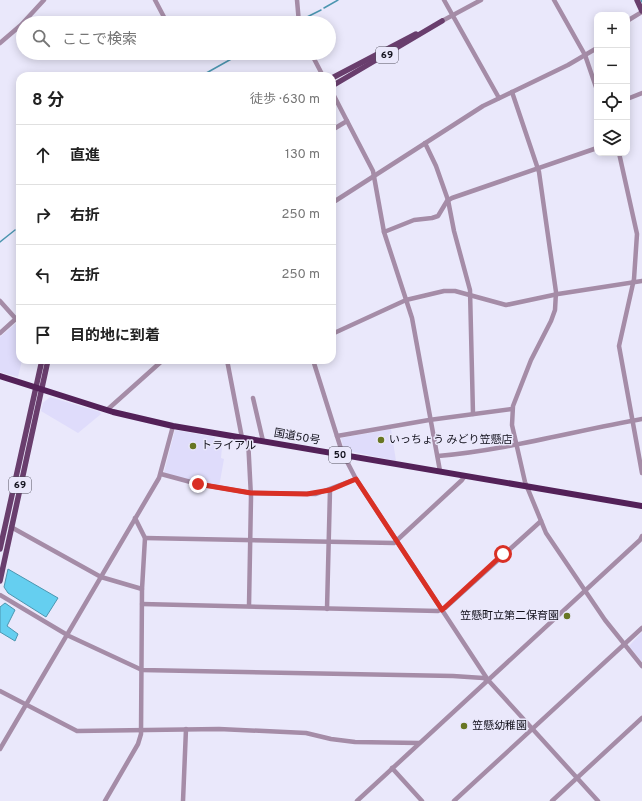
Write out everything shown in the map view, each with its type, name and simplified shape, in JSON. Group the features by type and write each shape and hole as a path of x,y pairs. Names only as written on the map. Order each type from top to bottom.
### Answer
{"highway":[{"name":"国道50号","path":"0,376 107,410 173,426 642,506"}],"main road":[{"path":"636,0 642,12"},
{"name":"69","path":"336,76 442,21"},
{"name":"69","path":"336,84 442,21"},
{"name":"69","path":"0,581 38,389 41,364"},
{"name":"69","path":"0,549 3,520 38,389 47,364"}],"street":[{"path":"29,16 44,0"},
{"path":"155,0 163,16"},
{"path":"297,0 298,16"},
{"path":"444,0 499,98"},
{"path":"442,21 481,0"},
{"path":"554,0 585,55 595,84"},
{"path":"630,19 642,12"},
{"path":"0,43 16,29"},
{"path":"336,200 425,142 499,98 594,50"},
{"path":"315,60 321,72"},
{"path":"512,92 538,168 556,294 555,310 531,360 512,410 511,421 527,486 541,521 553,544 586,590 601,614 642,666"},
{"path":"630,98 642,93"},
{"path":"336,100 374,175 384,232 412,318 440,471"},
{"path":"336,128 347,121"},
{"path":"425,142 436,166 448,200 454,232 471,296 473,414"},
{"path":"384,232 414,220 438,216 448,200 594,149"},
{"path":"620,156 636,231 634,282 619,342 642,472"},
{"path":"336,332 406,300 447,290 506,305 556,294 642,281"},
{"path":"0,301 16,315"},
{"path":"0,333 16,319"},
{"path":"107,410 159,364"},
{"path":"228,364 245,438 251,493 249,606"},
{"path":"314,364 343,455 356,479 488,680 598,801"},
{"path":"253,398 263,442"},
{"path":"337,436 431,420 512,410"},
{"path":"438,456 470,453 517,445 574,431 642,419"},
{"path":"0,749 161,474 173,426"},
{"path":"161,474 198,484 251,493 307,494 330,490 356,479"},
{"path":"145,538 393,543 397,541 465,476"},
{"path":"327,609 330,541 330,490"},
{"path":"105,801 138,744 141,731 142,589 145,538 135,518"},
{"path":"142,604 327,609 442,610 541,521"},
{"path":"11,527 100,577 142,589"},
{"path":"357,801 640,540 642,536"},
{"path":"0,595 66,634 142,670 453,676 482,678 488,680"},
{"path":"454,801 642,628"},
{"path":"0,691 76,732 219,729 306,733 331,739 355,742 419,743"},
{"path":"552,801 642,718"},
{"path":"183,801 186,729"},
{"path":"392,768 422,801"}],"shaded area":[{"path":"16,324 16,364 21,364 18,377 0,372 0,337"},
{"path":"50,397 100,412 101,414 78,433 41,411 43,403"},
{"path":"391,429 396,461 344,450 341,438"},
{"path":"175,430 215,437 214,446 222,447 221,458 224,459 219,487 165,474 164,472"},
{"path":"642,632 642,662 629,646"}],"water":[{"path":"8,569 58,598 46,617 8,593 4,587"},
{"path":"5,603 15,610 7,626 18,634 15,641 0,632 0,607"}],"waterway":[{"path":"324,8 338,0"},
{"path":"309,16 321,10"},
{"path":"208,72 230,60"},
{"path":"0,242 15,230"}],"place":[{"name":"いっちょう みどり笠懸店","path":"381,440"},
{"name":"トライアル","path":"193,446"},
{"name":"笠懸町立第二保育園","path":"567,616"},
{"name":"笠懸幼稚園","path":"464,726"}],"route":[{"path":"198,484 251,493 316,494 356,479 442,610 503,554"}]}
